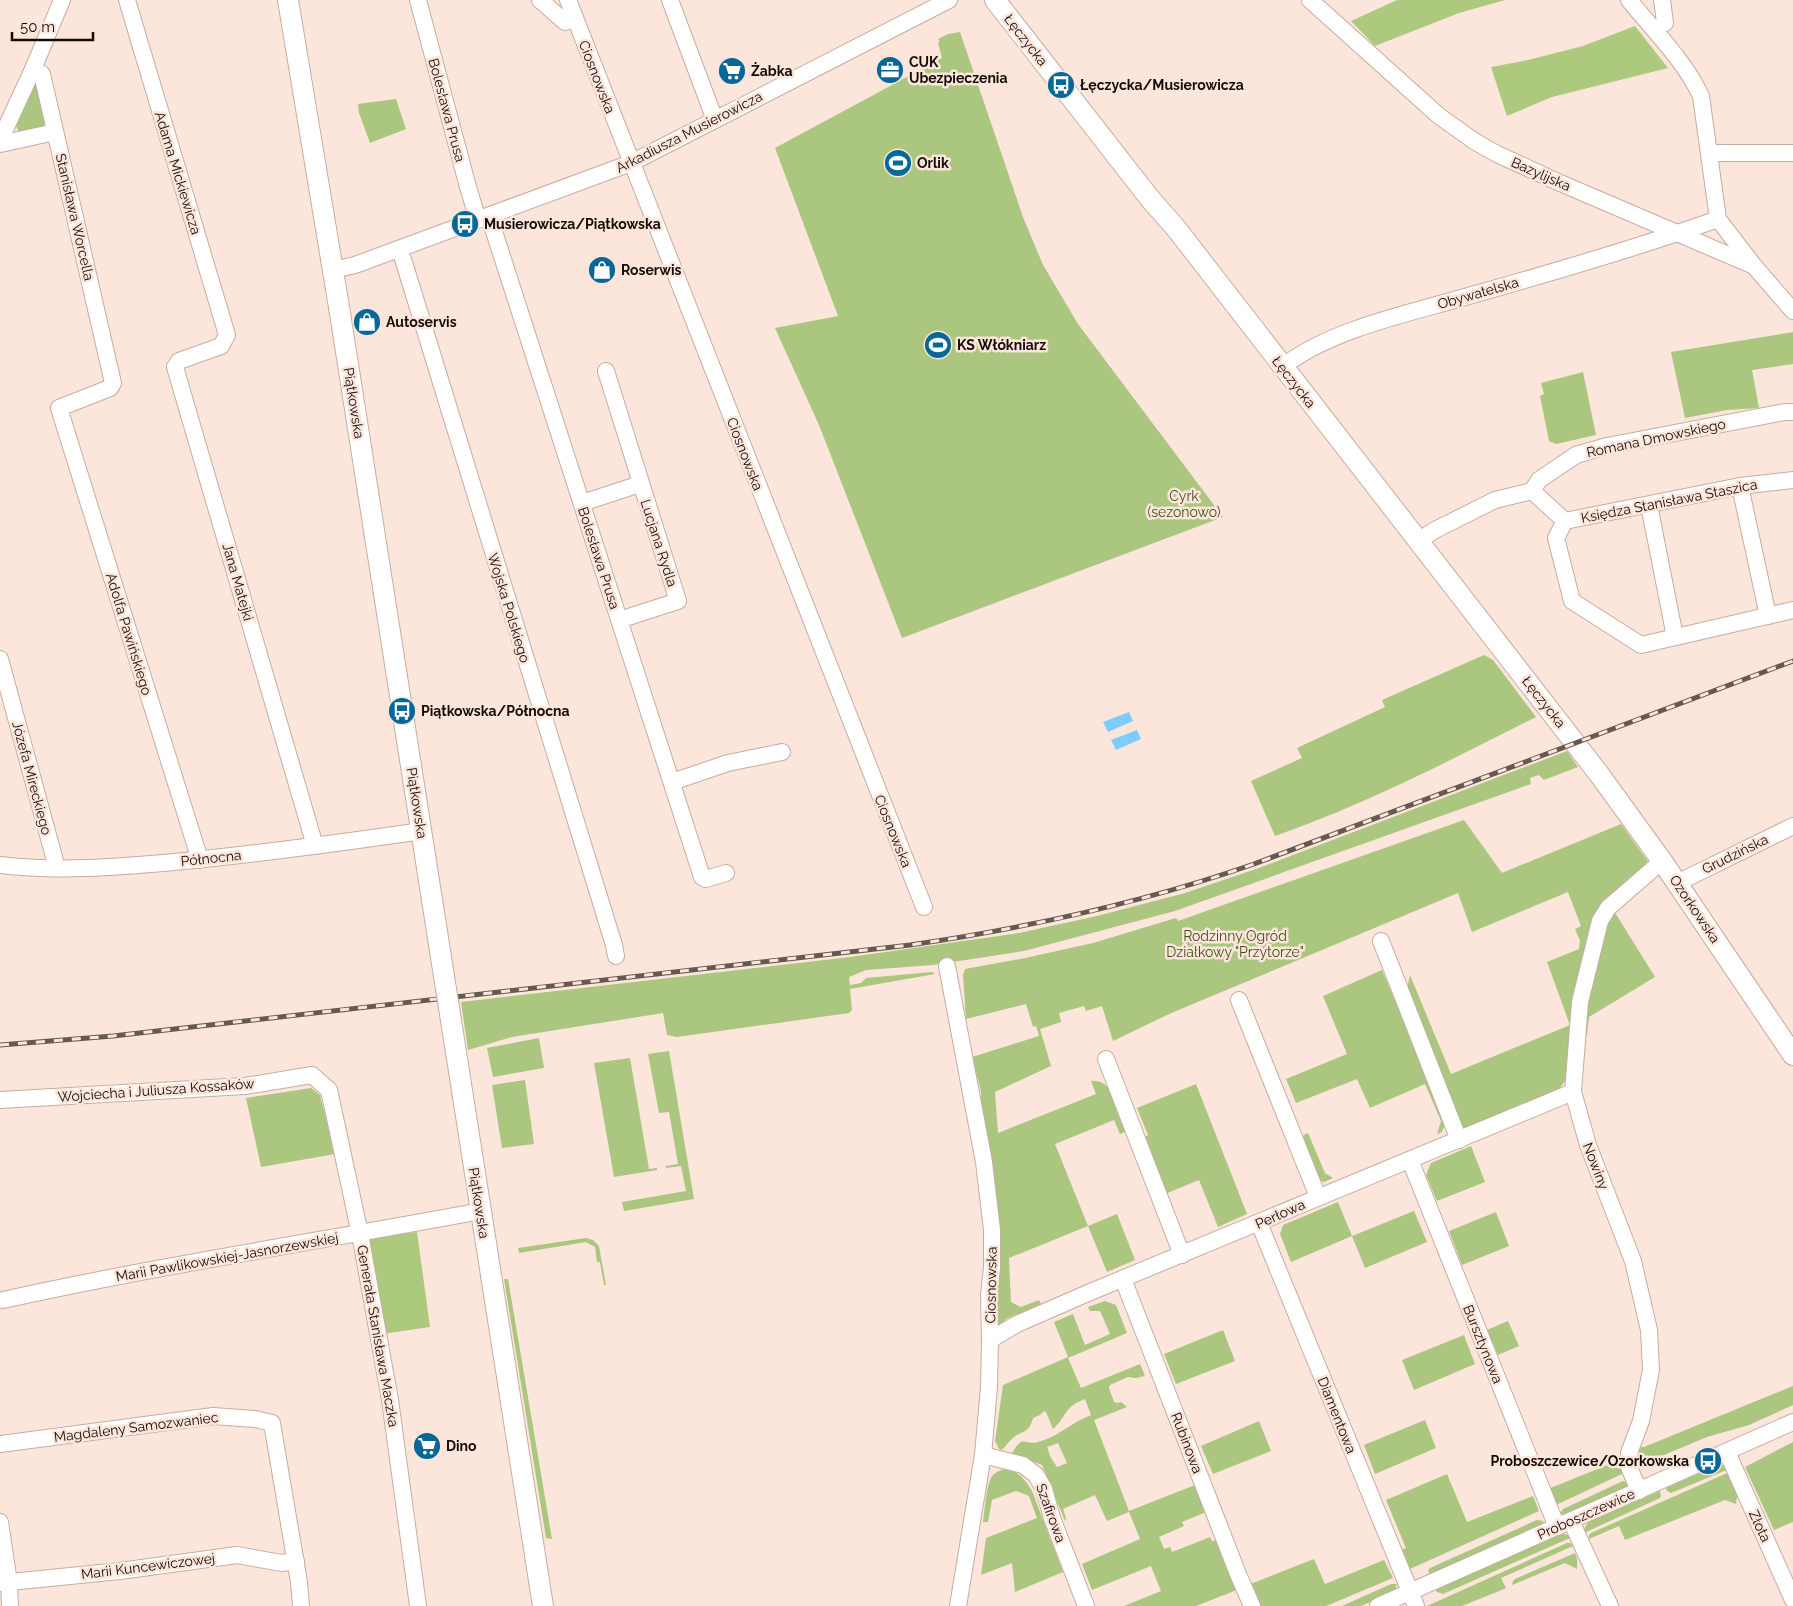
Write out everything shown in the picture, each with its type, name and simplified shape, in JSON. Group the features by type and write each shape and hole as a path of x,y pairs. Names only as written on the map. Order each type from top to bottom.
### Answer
{"main road":[{"name":"Piątkowska","path":"288,0 333,270 543,1606"},
{"name":"Łęczycka","path":"995,0 1151,200 1175,227 1593,766"},
{"name":"Ozorkowska","path":"1593,766 1662,861 1793,1055"}],"street":[{"path":"55,132 2,144 3,134 34,69 62,0"},
{"name":"Adama Mickiewicza","path":"127,0 227,336 221,346"},
{"name":"Bolesława Prusa","path":"418,0 468,187 484,218 582,503 702,877 706,879 726,873"},
{"path":"540,0 565,22 575,18"},
{"name":"Ciosnowska","path":"568,0 924,907"},
{"path":"670,0 715,120"},
{"name":"Arkadiusza Musierowicza","path":"333,270 355,265 631,163 949,0"},
{"name":"Bazylijska","path":"1310,0 1439,116 1474,141 1497,154 1558,182 1754,266 1790,302"},
{"path":"1629,0 1693,78 1701,96 1718,219 1754,266"},
{"path":"1662,0 1665,23"},
{"name":"Stanisława Worcella","path":"34,69 42,74 114,383 110,388 59,408"},
{"path":"1709,153 1793,153"},
{"name":"Obywatelska","path":"1282,367 1298,355 1341,334 1680,233 1718,219"},
{"name":"Wojska Polskiego","path":"403,259 616,956"},
{"name":"Jana Matejki","path":"221,346 179,361 175,367 315,846"},
{"name":"Lucjana Rydla","path":"606,371 678,601 619,620"},
{"name":"Adolfa Pawińskiego","path":"59,408 200,860"},
{"name":"Romana Dmowskiego","path":"1532,491 1539,480 1576,454 1607,446 1793,412"},
{"name":"Księdza Stanisława Staszica","path":"1532,491 1565,521 1740,486 1793,480"},
{"name":"Lucjana Rydla","path":"582,503 640,484"},
{"path":"1740,486 1768,616"},
{"path":"1418,541 1435,530 1495,500 1532,491"},
{"path":"1649,505 1675,637"},
{"path":"1565,521 1556,538 1572,601 1641,645 1793,610"},
{"name":"Józefa Mireckiego","path":"0,659 57,868"},
{"path":"672,782 728,763 782,752"},
{"name":"Grudzińska","path":"1677,883 1793,826"},
{"name":"Północna","path":"0,865 57,868 126,866 200,860 422,831"},
{"name":"Nowiny","path":"1639,1491 1629,1467 1629,1453 1641,1420 1651,1370 1649,1330 1633,1261 1588,1144 1573,1092 1580,1002 1600,921 1608,908 1662,861"},
{"path":"1381,941 1459,1140"},
{"name":"Ciosnowska","path":"947,966 984,1162 992,1230 992,1268 989,1295 989,1387 983,1455 958,1606"},
{"path":"1239,1000 1318,1197"},
{"path":"1106,1059 1182,1255"},
{"name":"Wojciecha i Juliusza Kossaków","path":"0,1100 245,1086 312,1075"},
{"name":"Generała Stanisława Maczka","path":"312,1075 329,1090 360,1234 390,1400 418,1606"},
{"name":"Perłowa","path":"990,1340 1017,1324 1573,1092"},
{"name":"Bursztynowa","path":"1410,1160 1564,1524"},
{"name":"Marii Pawlikowskiej-Jasnorzewskiej","path":"3,1300 481,1211"},
{"name":"Diamentowa","path":"1259,1223 1413,1599"},
{"name":"Rubinowa","path":"1123,1279 1252,1606"},
{"name":"Magdaleny Samozwaniec","path":"0,1444 213,1416 255,1419 272,1423 296,1561"},
{"name":"Proboszczewice","path":"1378,1606 1413,1599 1564,1524 1793,1422"},
{"name":"Złota","path":"1727,1452 1793,1600"},
{"name":"Szafirowa","path":"983,1455 1023,1465 1036,1475 1044,1489 1052,1518 1086,1606"},
{"path":"0,1522 4,1582 10,1606"},
{"path":"1564,1524 1610,1606"},
{"name":"Marii Kuncewiczowej","path":"4,1582 237,1555 282,1563 296,1561"},
{"path":"296,1561 301,1606"}],"green space":[{"path":"1397,0 1505,0 1459,13 1375,46 1351,21"},
{"path":"1635,26 1668,68 1552,97 1507,116 1491,67 1583,46"},
{"name":"KS Włókniarz","path":"960,32 1023,217 1043,265 1078,324 1223,517 902,638 819,425 775,328 838,316 775,148 942,58 938,39 948,34"},
{"path":"34,85 37,85 46,127 19,132 16,126"},
{"path":"396,99 406,129 370,143 359,113 358,104"},
{"path":"1793,332 1793,364 1752,370 1759,408 1727,410 1685,418 1671,352"},
{"path":"1583,372 1596,435 1556,444 1549,441 1540,396 1544,394 1541,383"},
{"path":"1484,655 1493,660 1536,717 1375,796 1275,836 1251,781 1302,758 1297,748 1385,707 1382,700"},
{"path":"1567,751 1578,767 1544,780 1539,775 1530,778 1531,784 1175,911 1024,951 933,965 866,970 849,977 850,985 861,983 866,978 932,972 935,974 850,989 852,1010 849,1013 677,1037 667,1035 663,1013 512,1037 468,1050 461,1002 850,957 1019,933 1097,916 1185,893 1259,868"},
{"name":"Rodzinny Ogród Działkowy \"Przytorze\"","path":"1464,820 1502,873 1621,824 1649,863 1648,866 1603,900 1595,915 1571,1025 1565,1081 1557,1092 1470,1128 1463,1127 1407,989 1410,975 1451,1074 1570,1025 1547,962 1579,949 1580,941 1575,929 1581,926 1568,892 1472,932 1458,893 1169,1014 1113,1041 1102,1006 1086,1011 1084,1006 1059,1013 1061,1022 1040,1029 1051,1066 995,1092 998,1133 1096,1094 1091,1081 1099,1081 1111,1091 1116,1098 1128,1131 1120,1134 1114,1120 1055,1144 1088,1226 1009,1258 1011,1302 1021,1307 1039,1300 1041,1304 1006,1319 1000,1326 996,1326 981,1116 981,1091 972,1057 1039,1036 1036,1026 1033,1027 1026,1004 966,1019 963,975 965,969 1093,943 1176,918 1178,921"},
{"path":"1614,911 1655,977 1589,1017 1587,1035 1583,1034 1587,1003 1606,924"},
{"path":"1382,970 1446,1122 1442,1132 1437,1134 1441,1121 1425,1084 1370,1108 1357,1079 1296,1103 1286,1079 1347,1054 1323,996"},
{"path":"539,1038 544,1068 493,1077 487,1048"},
{"path":"669,1051 694,1199 624,1211 622,1202 686,1191 681,1166 666,1168 666,1166 678,1164 669,1112 659,1113 648,1054"},
{"path":"630,1058 649,1169 657,1168 657,1170 614,1177 594,1063"},
{"path":"525,1080 534,1144 502,1148 492,1085"},
{"path":"1196,1084 1247,1214 1218,1227 1199,1180 1165,1194 1142,1138 1148,1135 1137,1108"},
{"path":"311,1088 320,1095 335,1154 261,1167 246,1098"},
{"path":"1308,1133 1325,1173 1333,1178 1324,1182 1320,1180 1303,1139 1304,1135"},
{"path":"1471,1146 1485,1182 1437,1201 1426,1175 1431,1163"},
{"path":"1338,1202 1352,1236 1291,1262 1280,1234 1283,1225"},
{"path":"1414,1211 1427,1242 1365,1268 1352,1236"},
{"path":"1496,1212 1509,1246 1462,1265 1449,1231"},
{"path":"1117,1214 1135,1260 1107,1272 1088,1226"},
{"path":"417,1232 430,1327 382,1334 368,1238"},
{"path":"586,1238 593,1240 599,1246 606,1285 604,1285 600,1262 597,1262 595,1247 586,1242 519,1253 518,1248"},
{"path":"504,1279 508,1279 552,1539 546,1538"},
{"path":"1105,1301 1116,1305 1127,1333 1068,1358 1081,1388 1140,1364 1145,1376 1128,1377 1110,1385 1109,1388 1114,1402 1121,1402 1127,1407 1094,1420 1129,1511 1195,1485 1206,1512 1182,1522 1184,1526 1159,1537 1164,1549 1170,1547 1172,1552 1210,1537 1212,1541 1218,1540 1237,1590 1196,1606 1124,1606 1161,1591 1151,1566 1092,1590 1082,1564 1140,1539 1129,1512 1107,1521 1095,1495 1063,1509 1065,1521 1042,1465 1012,1453 1019,1443 1033,1443 1045,1440 1091,1415 1085,1399 1072,1406 1053,1429 1044,1411 1033,1418 1028,1429 1014,1437 1002,1450 999,1449 995,1441 1003,1385 1068,1357 1054,1322 1073,1314 1085,1345 1110,1334 1100,1311 1090,1311 1088,1307","holes":["1058,1443 1067,1463 1057,1467 1047,1447"]},
{"path":"1508,1321 1519,1346 1498,1355 1487,1330"},
{"path":"1223,1330 1235,1361 1176,1384 1164,1354"},
{"path":"1464,1335 1475,1364 1414,1390 1402,1360"},
{"path":"1793,1386 1793,1405 1749,1425 1707,1437 1640,1465 1639,1447 1644,1447"},
{"path":"1425,1420 1436,1448 1375,1474 1364,1445"},
{"path":"1259,1421 1271,1451 1213,1474 1201,1446"},
{"path":"1793,1442 1793,1522 1774,1530 1745,1467"},
{"path":"1620,1460 1624,1473 1556,1505 1548,1489"},
{"path":"1718,1465 1724,1465 1729,1469 1671,1493 1667,1491 1666,1488"},
{"path":"1007,1468 1022,1477 1032,1491 1063,1572 1015,1592 1012,1563 981,1575 986,1538 1037,1518 1029,1496 1016,1491 992,1500 988,1522 983,1522 987,1490 991,1479 996,1472"},
{"path":"1447,1474 1467,1522 1533,1496 1539,1511 1410,1569 1401,1550 1406,1548 1386,1500"},
{"path":"1728,1474 1737,1496 1736,1504 1725,1500 1625,1540 1619,1526 1589,1539 1591,1533"},
{"path":"1623,1481 1629,1484 1627,1487 1566,1514 1560,1514 1563,1509"},
{"path":"1660,1491 1660,1498 1584,1533 1589,1521"},
{"path":"1537,1520 1544,1521 1538,1528 1430,1575 1428,1570 1430,1568"},
{"path":"1565,1534 1572,1537 1443,1594 1435,1589 1557,1535"},
{"path":"1567,1543 1573,1546 1501,1578 1506,1588 1504,1589 1462,1606 1427,1606"},
{"path":"1575,1553 1577,1569 1565,1563 1512,1585 1515,1579"},
{"path":"1314,1559 1325,1584 1384,1560 1393,1578 1326,1606 1262,1606 1256,1603 1248,1585"},
{"path":"1391,1584 1397,1584 1392,1593 1361,1606 1342,1606"}],"water":[{"path":"1129,712 1133,721 1108,732 1103,722"},
{"path":"1137,730 1141,739 1116,750 1111,740"}],"railway":[{"path":"0,1045 113,1036 910,945 997,931 1084,913 1169,891 1254,864 1793,661"}],"place":[{"name":"CUK Ubezpieczenia","path":"890,70"},
{"name":"Żabka","path":"732,71"},
{"name":"Łęczycka/Musierowicza","path":"1061,85"},
{"name":"Orlik","path":"898,163"},
{"name":"Musierowicza/Piątkowska","path":"465,224"},
{"name":"Roserwis","path":"602,270"},
{"name":"Autoservis","path":"367,322"},
{"name":"KS Włókniarz","path":"938,345"},
{"name":"Piątkowska/Północna","path":"402,711"},
{"name":"Dino","path":"427,1446"},
{"name":"Proboszczewice/Ozorkowska","path":"1708,1461"}],"park label":[{"name":"Cyrk (sezonowo)","path":"1184,504"}]}
